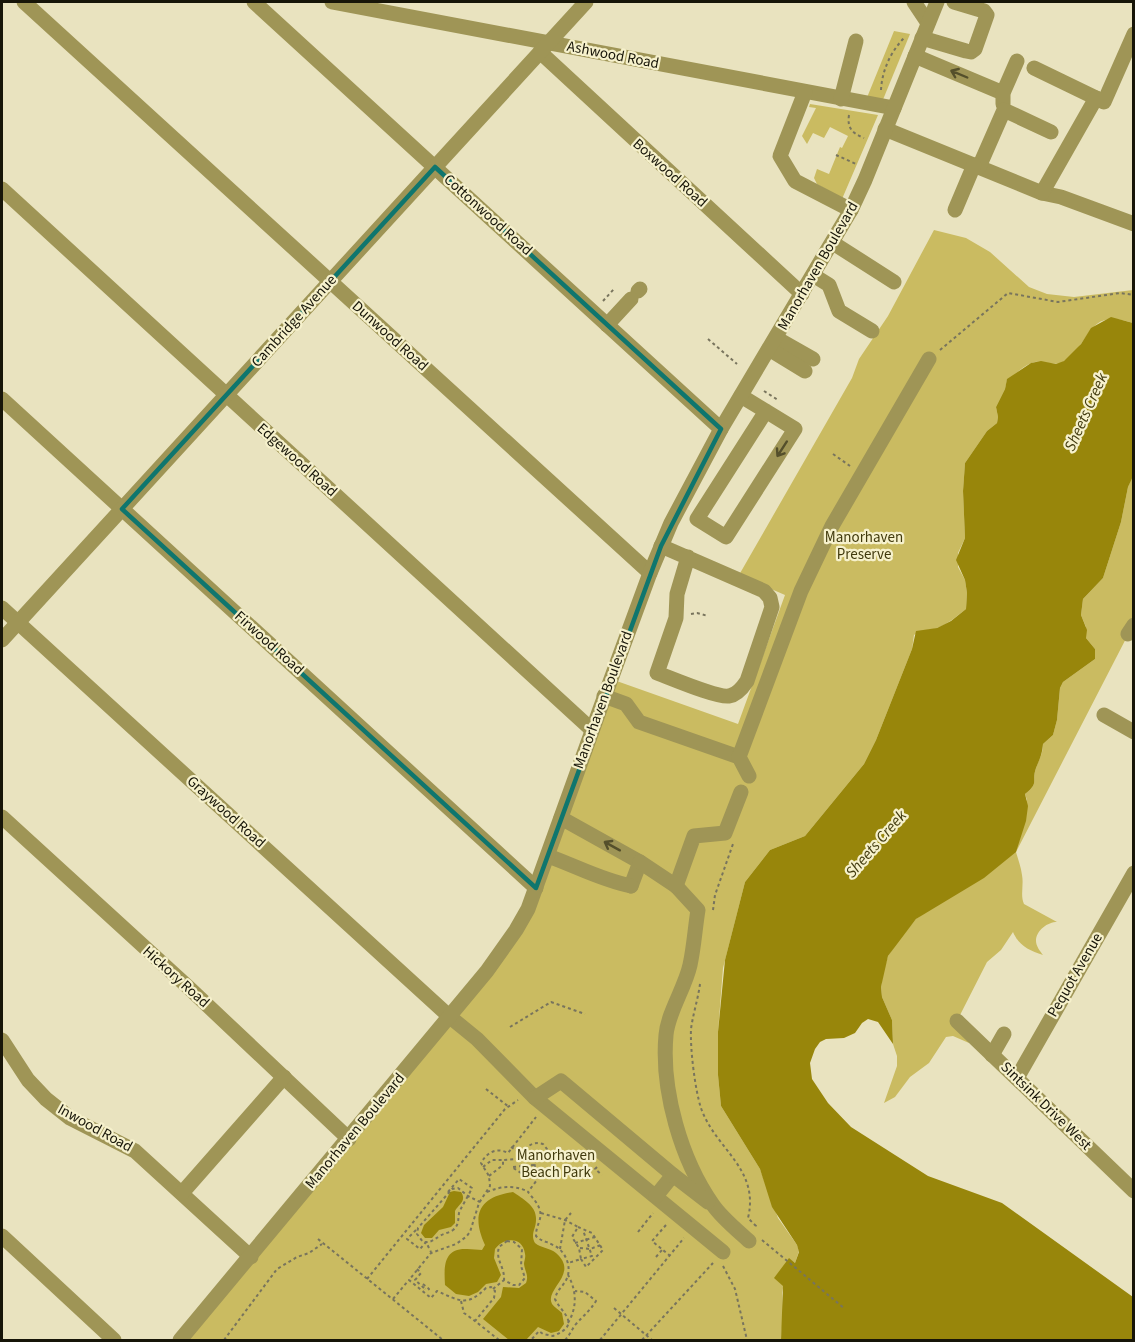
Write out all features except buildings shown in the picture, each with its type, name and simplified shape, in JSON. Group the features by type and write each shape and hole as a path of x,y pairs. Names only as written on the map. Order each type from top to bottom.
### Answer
{"street":[{"name":"Dunwood Road","path":"24,2 650,573"},
{"name":"Cottonwood Road","path":"254,2 722,429"},
{"name":"Ashwood Road","path":"332,2 544,48 894,108"},
{"name":"Cambridge Avenue","path":"2,640 586,2"},
{"path":"914,2 928,23"},
{"name":"Manorhaven Boulevard","path":"180,1341 450,1017 487,971 528,909 604,696 661,546 722,429 851,210 937,2"},
{"path":"922,38 966,51 975,49 987,15 984,11 954,2"},
{"path":"1034,68 1104,102 1134,34"},
{"path":"841,99 856,41"},
{"name":"Boxwood Road","path":"544,48 802,294"},
{"path":"915,56 1003,93"},
{"path":"955,210 1004,110 1003,93 1017,61"},
{"path":"805,92 780,156 795,181 851,210"},
{"path":"1042,193 1096,98"},
{"path":"1004,110 1051,132"},
{"path":"885,129 1042,193 1061,197 1134,224"},
{"name":"Edgewood Road","path":"2,189 592,730"},
{"path":"833,243 894,282"},
{"path":"813,275 829,285 839,311 872,331"},
{"path":"607,325 636,293"},
{"path":"772,344 809,365"},
{"path":"739,757 801,591 832,526 929,360"},
{"path":"680,506 726,537 795,429 741,396"},
{"name":"Firwood Road","path":"2,399 536,888"},
{"path":"697,519 766,411"},
{"path":"661,546 688,557 764,591 770,598 772,606 747,681 740,690 732,695 718,695 657,673 676,618 677,594 688,557"},
{"name":"Graywood Road","path":"2,608 450,1017 477,1039 533,1095 720,1256"},
{"path":"604,696 626,704 639,722 739,757 749,776"},
{"path":"1104,715 1134,732"},
{"path":"676,886 694,836 725,833 741,792"},
{"name":"Hickory Road","path":"2,817 349,1139"},
{"path":"561,818 640,862 676,886 698,910 690,966 666,1033 666,1075 670,1106 680,1138 713,1206"},
{"path":"548,856 571,864 591,875 631,886 640,862"},
{"name":"Pequot Avenue","path":"1017,1078 1134,873"},
{"name":"Sintsink Drive West","path":"957,1021 1133,1189"},
{"path":"992,1055 1004,1034"},
{"name":"Inwood Road","path":"2,1040 27,1080 46,1099 70,1118 135,1150 251,1257"},
{"path":"182,1193 284,1077"},
{"path":"533,1095 561,1081 750,1236"},
{"path":"656,1203 673,1175"},
{"path":"2,1236 114,1341"}],"path":[{"path":"881,96 882,76 893,50 905,38"},
{"path":"889,64 894,65"},
{"path":"849,115 849,127 864,138"},
{"path":"836,155 840,157"},
{"path":"603,301 614,289"},
{"path":"929,360 1008,293 1058,302 1120,293 1134,295"},
{"path":"708,339 737,364"},
{"path":"764,391 778,400"},
{"path":"832,454 863,473"},
{"path":"712,918 715,895 735,840"},
{"path":"702,978 691,1033 698,1098 702,1112 747,1180 751,1207 748,1218 756,1226 750,1236"},
{"path":"510,1027 552,1002 585,1014"},
{"path":"486,1089 509,1107"},
{"path":"367,1279 509,1107 533,1095"},
{"path":"508,1160 511,1148 538,1115"},
{"path":"512,1167 534,1163 546,1155 547,1149 543,1144 530,1145 522,1156 522,1165"},
{"path":"511,1148 534,1163 537,1180 528,1192"},
{"path":"393,1299 431,1253 466,1238 480,1202 490,1186 489,1176 481,1163 482,1160 495,1150 508,1153"},
{"path":"483,1167 492,1160 508,1160 522,1156"},
{"path":"503,1160 503,1165"},
{"path":"489,1176 503,1165"},
{"path":"503,1165 512,1167 521,1173 536,1173"},
{"path":"418,1228 419,1238 432,1242 455,1228 459,1221 460,1210 472,1188 459,1179 407,1239 420,1249 426,1242"},
{"path":"487,1192 509,1186 528,1192 541,1213 536,1227 536,1236 543,1242 560,1249 568,1263 568,1275 574,1291 575,1307 569,1322 552,1341"},
{"path":"448,1192 458,1188 480,1202"},
{"path":"638,1232 656,1203"},
{"path":"541,1213 565,1220 589,1231 596,1237 603,1250 586,1268 579,1248 572,1237 578,1227"},
{"path":"560,1249 565,1220 571,1213"},
{"path":"669,1221 652,1241 669,1256"},
{"path":"583,1230 595,1258"},
{"path":"600,1341 687,1234"},
{"path":"575,1243 596,1237"},
{"path":"318,1239 443,1341"},
{"path":"509,1241 518,1244 522,1249 521,1266 525,1278 522,1284 517,1285 504,1280 497,1252 509,1241"},
{"path":"426,1242 431,1253"},
{"path":"224,1341 277,1269 309,1253 323,1243"},
{"path":"766,1243 845,1309"},
{"path":"579,1248 590,1249 601,1245"},
{"path":"656,1257 662,1249"},
{"path":"642,1341 720,1256 735,1289 747,1341"},
{"path":"568,1263 595,1258"},
{"path":"417,1269 421,1273 415,1280 427,1290 429,1289 423,1284"},
{"path":"568,1275 555,1299 567,1313 569,1322"},
{"path":"409,1280 431,1298 437,1291 461,1300 474,1299 489,1287 493,1289"},
{"path":"493,1289 504,1280"},
{"path":"475,1321 494,1298 493,1289"},
{"path":"565,1341 573,1332 575,1325 587,1315 596,1301 585,1292 574,1291"},
{"path":"461,1300 464,1313 499,1341"},
{"path":"614,1308 652,1341"},
{"path":"569,1322 575,1325"},
{"path":"531,1341 539,1331 548,1336 558,1334"}],"highlighted area":[{"path":"435,167 721,429 661,546 536,888 122,509"}],"green space":[{"path":"894,31 910,34 882,102 866,100"},
{"path":"810,104 878,115 842,199 817,184 814,178 817,169 829,174 840,147 842,148 848,136 830,127 824,138 813,133 807,144 802,136 816,108 809,107"},
{"name":"Manorhaven Beach Park","path":"934,230 966,238 990,252 1029,287 1047,294 1074,297 1133,290 1133,323 1118,319 1098,323 1073,354 1063,362 1031,363 1007,380 996,407 997,423 987,431 965,463 963,491 965,538 958,553 958,567 965,580 966,609 941,626 914,635 912,649 876,740 864,764 805,836 770,850 745,882 723,968 718,1032 718,1075 721,1106 760,1169 778,1218 799,1251 795,1263 789,1259 782,1293 781,1340 180,1340 516,930 611,679 738,724 785,595 739,575 852,378 859,359 888,316"},
{"path":"1133,474 1133,625 1016,852 1022,875 1024,904 1057,922 1046,925 1038,933 1036,943 1043,955 1025,947 1013,932 1001,950 987,962 958,1019 969,1043 953,1036 946,1037 929,1063 910,1077 895,1097 884,1103 897,1066 892,1020 882,997 881,987 888,956 916,919 928,910 1027,800 1025,794 1034,784 1043,744 1053,735 1060,688 1063,682 1095,659 1095,649 1086,638 1086,627 1081,615 1083,599 1103,578"}],"water":[{"name":"Sheets Creek","path":"1111,317 1133,323 1134,474 1128,487 1121,522 1103,578 1083,599 1081,615 1087,630 1086,638 1095,649 1095,659 1063,682 1060,688 1053,735 1043,744 1034,784 1025,794 1028,806 1026,821 1016,852 984,878 916,919 888,956 881,987 882,997 892,1020 893,1044 878,1022 868,1019 855,1033 844,1038 826,1039 820,1042 810,1063 812,1079 828,1103 851,1127 928,1176 1002,1203 1133,1297 1133,1340 781,1340 783,1286 774,1278 789,1258 795,1263 799,1252 797,1245 772,1207 760,1169 721,1106 718,1075 718,1032 725,960 745,882 770,850 805,836 864,764 876,740 912,649 916,631 937,628 951,621 966,609 965,580 956,560 965,538 963,491 965,463 987,431 997,423 996,407 1007,379 1031,363 1041,361 1056,364 1064,361 1081,344 1091,328"},
{"path":"450,1192 461,1192 463,1198 455,1211 455,1223 451,1227 439,1230 432,1238 425,1238 421,1233 424,1225 443,1207"},
{"path":"513,1192 529,1203 536,1215 533,1237 535,1243 556,1253 564,1268 551,1298 552,1304 562,1313 564,1324 559,1331 551,1333 538,1327 526,1340 509,1340 483,1319 501,1297 503,1287 519,1288 526,1283 524,1248 517,1241 503,1242 495,1249 494,1258 501,1275 497,1282 486,1284 478,1292 469,1296 456,1294 445,1285 445,1265 449,1255 459,1250 482,1250 485,1245 479,1224 481,1209 492,1198"}],"park label":[{"name":"Manorhaven Preserve","path":"864,546"}]}
